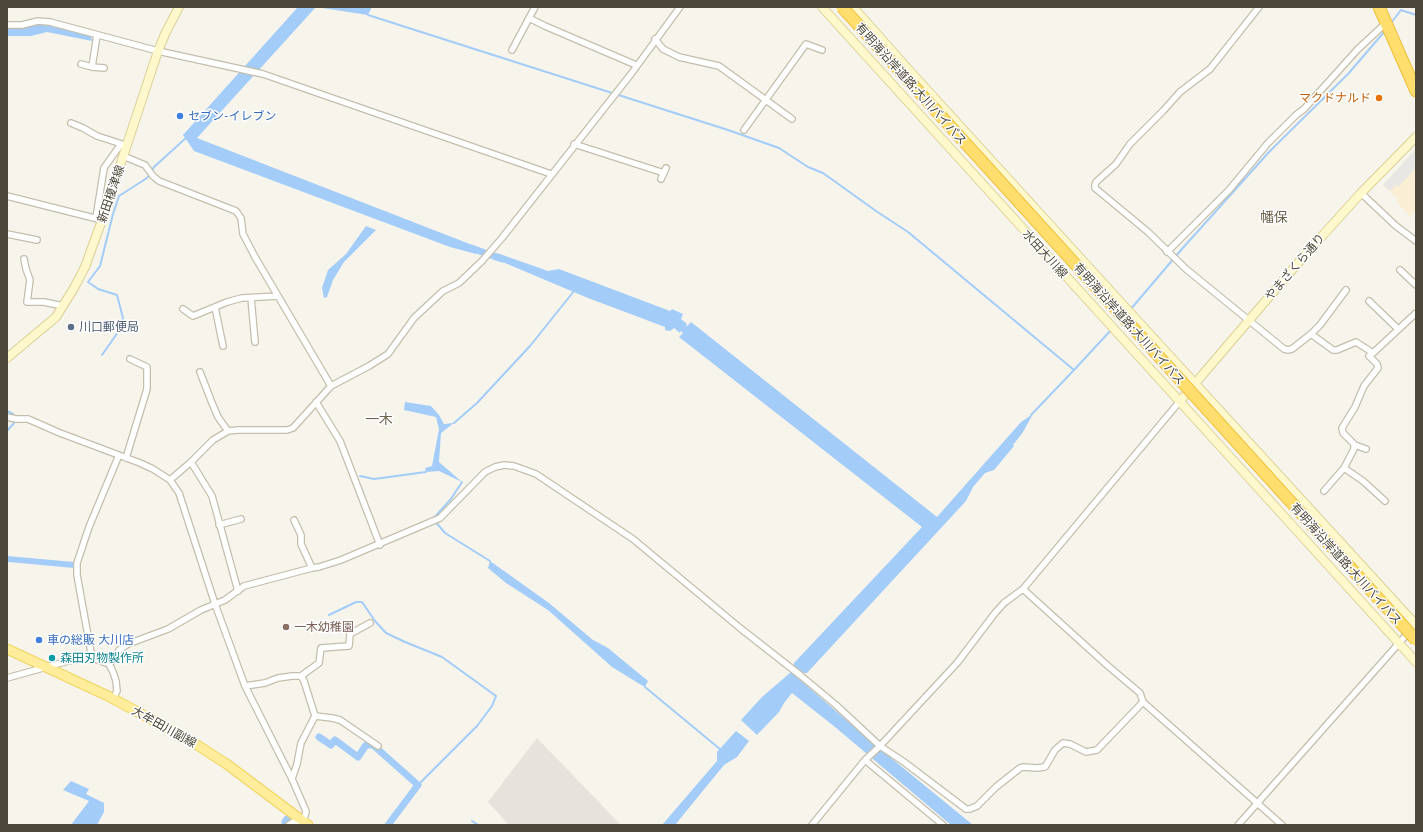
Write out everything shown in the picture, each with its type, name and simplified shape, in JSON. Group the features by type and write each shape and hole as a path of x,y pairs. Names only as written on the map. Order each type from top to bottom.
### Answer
{"highway":[{"name":"有明海沿岸道路;大川バイパス","path":"842,7 1416,640"},
{"name":"有明海沿岸道路;大川バイパス","path":"847,7 1416,636"},
{"path":"1379,7 1416,92"}],"main road":[{"name":"新田榎津線","path":"7,358 51,322 63,306 85,267 99,219 124,156 124,145 158,51 179,7"},
{"name":"水田大川線","path":"822,7 1416,662"},
{"name":"水田大川線","path":"853,7 1194,383 1416,624"},
{"name":"やまざくら通り","path":"1180,401 1304,256 1361,193 1416,137"},
{"name":"大牟田川副線","path":"7,649 113,699 188,739 228,765 298,823"}],"street":[{"path":"512,50 535,7"},
{"path":"170,480 213,440 228,431 287,430 296,425 331,386 388,354 414,318 443,291 459,283 492,250 680,7"},
{"path":"1259,7 1210,68 1180,92 1130,144 1116,164 1094,185 1095,188 1164,246 1167,252 1179,263 1284,349 1292,349 1311,334 1320,325 1346,290"},
{"path":"529,18 636,65"},
{"path":"7,25 22,25 38,21 50,22 158,51 258,73 551,174"},
{"path":"1167,252 1229,190 1268,143 1296,115 1304,110 1358,49 1387,28"},
{"path":"92,67 97,35"},
{"path":"655,39 662,49 679,57 719,66 792,119"},
{"path":"744,130 806,44 822,50"},
{"path":"81,64 104,68"},
{"path":"7,196 99,219 104,168 124,145 98,136 71,123"},
{"path":"574,144 665,171 661,179"},
{"path":"124,156 139,161 148,168 153,176 159,181 236,211 241,218 243,234 331,386"},
{"path":"1361,193 1396,226 1416,241"},
{"path":"7,234 37,240"},
{"path":"24,259 30,280 27,302 44,302 63,306"},
{"path":"1400,270 1416,285"},
{"path":"184,309 193,316 227,302 242,298 278,296"},
{"path":"251,298 255,342"},
{"path":"1369,301 1398,329"},
{"path":"215,307 223,346"},
{"path":"1366,449 1355,446 1343,433 1342,428 1364,386 1379,367 1369,356 1416,313"},
{"path":"1311,334 1333,350 1337,350 1356,342 1373,353"},
{"path":"126,458 147,389 147,367 130,359"},
{"path":"200,372 218,417 228,431"},
{"path":"812,825 866,758 958,663 994,613 1004,603 1023,589 1180,401"},
{"path":"316,402 340,442 380,545"},
{"path":"11,418 28,419 153,469 170,480 179,493 215,604 245,686 306,810 306,816 298,823"},
{"path":"1324,491 1344,468 1355,446"},
{"path":"92,658 77,575 77,563 89,527 119,455"},
{"path":"191,462 212,496 238,591"},
{"path":"109,664 115,659 119,650 128,644 168,629 225,600 244,586 341,560 380,545 440,518 485,472 495,467 504,465 514,466 536,474 634,539 740,628 836,705 879,746 940,789 963,808 970,809 977,806 996,787 1020,768 1045,767 1056,750 1063,743 1070,744 1086,752 1097,750 1143,702"},
{"path":"1344,468 1363,481 1385,501"},
{"path":"219,525 241,519"},
{"path":"294,520 301,535 302,544 312,568"},
{"path":"1023,589 1140,693 1143,702 1282,825"},
{"path":"245,686 265,683 278,678 301,676 319,663 321,648 349,646 350,634 370,623"},
{"name":"水田大川線","path":"1399,642 1416,624"},
{"path":"1238,825 1399,642"},
{"path":"7,678 68,661 92,658 109,664 116,681 117,691 113,699"},
{"path":"292,779 302,743 315,716 301,676"},
{"path":"315,716 340,720 378,746"},
{"path":"866,758 943,825"}],"shaded area":[{"path":"1416,149 1416,210 1410,217 1397,202 1399,200 1383,185"},
{"path":"1416,149 1416,168 1398,187 1396,185 1390,191 1383,185"},
{"path":"537,738 621,825 509,825 488,802"}],"water":[{"path":"298,7 316,7 197,138 480,248 476,254 450,247 194,151 183,135"},
{"path":"316,7 372,7 368,15"},
{"path":"42,24 91,36 92,41 47,32 31,36 7,36 7,27 21,28"},
{"path":"366,226 376,230 344,262 333,280 327,297 324,298 322,288 328,270 346,254"},
{"path":"497,253 548,271 559,269 670,311 672,309 683,314 681,319 687,324 686,326 691,322 937,517 1021,422 1033,414 1023,432 1013,445 1014,446 994,470 985,473 973,487 966,501 807,673 804,673 794,666 794,663 922,527 679,337 683,333 681,331 680,333 674,328 670,331 665,330 665,327 588,298 493,258"},
{"path":"405,402 431,406 439,415 444,424 454,423 441,433 439,462 462,482 439,471 426,472 425,468 432,466 439,429 436,417 404,410"},
{"path":"7,556 74,562 74,568 7,562"},
{"path":"490,561 549,603 593,640 608,648 648,681 645,687 612,667 548,610 506,583 488,568"},
{"path":"791,672 874,744 973,825 951,825 835,727 792,693 779,712 757,735 741,720 762,697"},
{"path":"736,731 749,741 737,757 724,765 675,825 662,825 717,761 717,752"},
{"path":"71,781 89,789 86,794 104,803 104,812 97,825 71,825 89,801 63,790"}],"waterway":[{"path":"1391,23 1401,10 1416,15"},
{"path":"368,15 728,130 779,148 808,167 823,173 908,232 1074,370 1031,415"},
{"path":"1130,310 1181,250 1269,152 1348,74 1385,31"},
{"path":"102,355 116,335 123,318 117,295 98,289 88,282 100,266 119,196 147,178 154,167 187,137"},
{"path":"471,248 502,259"},
{"path":"454,423 477,403 530,346 574,291"},
{"path":"1074,370 1112,329"},
{"path":"7,411 13,414 14,423 7,431"},
{"path":"360,476 374,479 426,472"},
{"path":"462,482 451,499 433,519 445,533 490,561"},
{"path":"329,615 356,602 362,602 375,621 386,633 442,657 496,696 492,706 477,726 418,785"},
{"path":"645,687 721,750"},
{"path":"319,737 331,745 335,740 358,757 366,745 373,745 418,785 388,825"},
{"path":"285,822 287,819 295,825"},
{"path":"472,821 478,825"}],"place":[{"name":"マクドナルド","path":"1379,98"},
{"name":"セブン-イレブン","path":"180,116"},
{"name":"川口郵便局","path":"71,327"},
{"name":"一木幼稚園","path":"286,627"},
{"name":"車の総販 大川店","path":"39,640"},
{"name":"森田刃物製作所","path":"52,658"}],"district":[{"name":"幡保","path":"1274,217"},
{"name":"一木","path":"379,419"}]}
